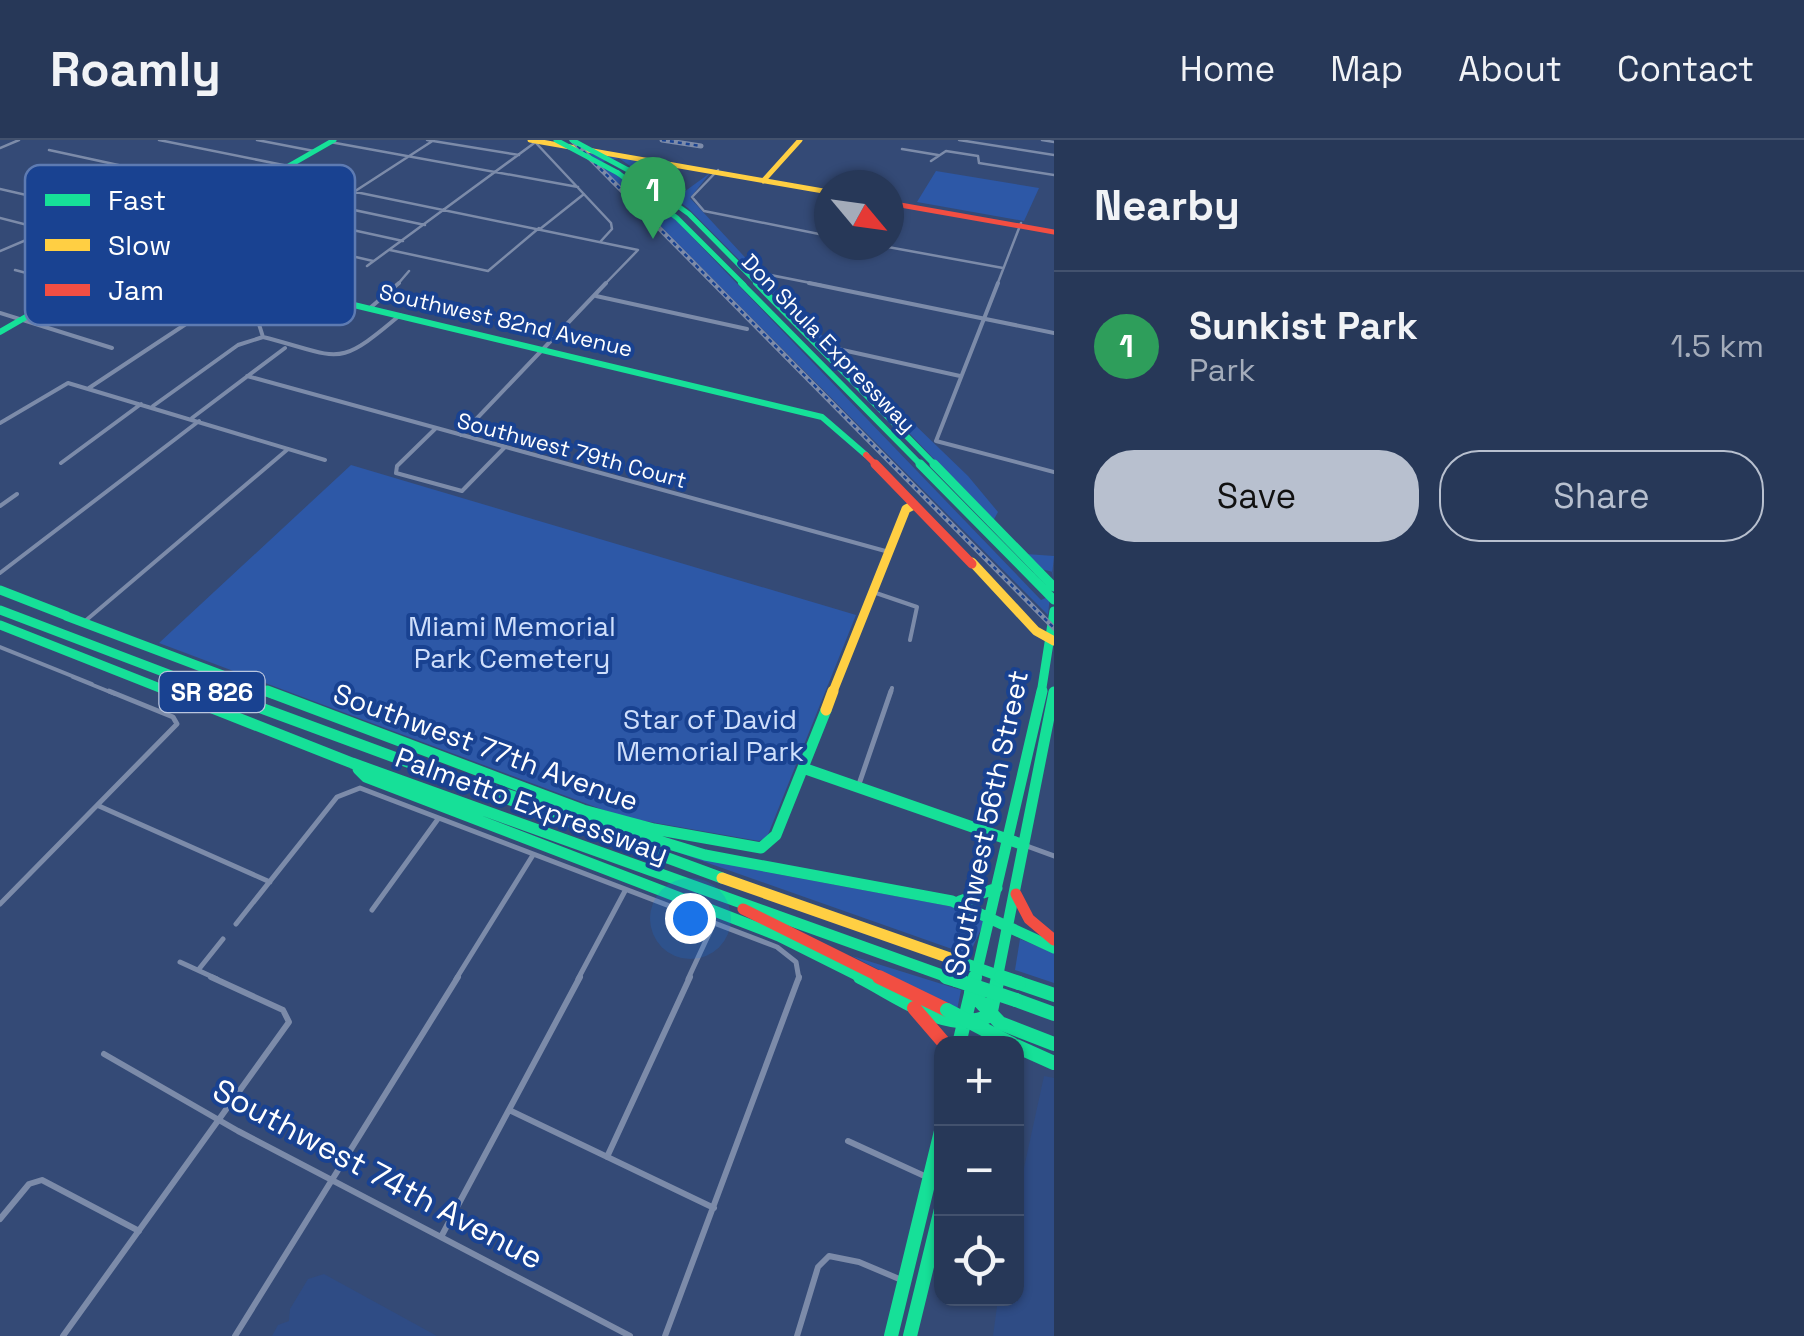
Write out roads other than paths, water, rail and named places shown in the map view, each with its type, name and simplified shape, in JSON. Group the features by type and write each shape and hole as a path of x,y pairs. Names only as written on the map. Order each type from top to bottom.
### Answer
{"main road":[{"name":"Don Shula Expressway","path":"572,140 689,214 1041,581 1054,600"},
{"path":"771,181 800,140"},
{"path":"287,165 330,141"},
{"path":"540,142 814,188"},
{"name":"Don Shula Expressway","path":"540,142 623,171"},
{"path":"904,204 1054,230"},
{"name":"Southwest 82nd Avenue","path":"355,304 827,420 914,505"},
{"path":"0,330 25,315"},
{"path":"1024,845 804,768 859,629 865,624 864,616 907,507 914,505 1051,640"},
{"name":"Don Shula Expressway","path":"1041,581 1054,588"},
{"name":"Southwest 77th Avenue","path":"0,590 609,818 764,848 776,835 804,768"},
{"name":"Palmetto Expressway","path":"0,610 424,772 1051,993"},
{"name":"Southwest 56th Street","path":"961,1036 1038,715 1054,611"},
{"name":"Palmetto Expressway","path":"0,625 352,764 1054,1014"},
{"name":"Southwest 56th Street","path":"984,1036 1010,932 1054,692"},
{"path":"352,764 366,777 447,811 779,936 963,1025 990,1015"},
{"path":"424,772 451,774 719,858 952,901 1010,932 1054,948"},
{"path":"952,901 976,899 997,888"},
{"path":"1016,894 1029,919 1054,940"},
{"path":"728,900 996,1036"},
{"path":"972,992 990,1015 1013,1031 1054,1045"},
{"path":"910,1002 938,1036"},
{"path":"1024,1046 1054,1045"},
{"path":"1024,1050 1054,1063"},
{"path":"891,1336 934,1161"},
{"path":"910,1336 939,1216"},
{"path":"904,1281 921,1290"}],"street":[{"path":"0,148 16,140"},
{"path":"159,140 280,165"},
{"path":"257,140 311,151"},
{"path":"287,146 298,140"},
{"path":"356,191 432,140 518,155"},
{"path":"959,140 1054,155"},
{"path":"1042,140 1054,142"},
{"path":"330,141 578,187"},
{"path":"367,266 540,142 612,226 601,241"},
{"path":"49,150 122,165"},
{"path":"902,150 941,156"},
{"path":"930,161 946,151 978,156 978,162 995,168 1052,175 1054,167"},
{"path":"1014,169 1018,160"},
{"path":"716,171 692,198 708,213 814,233"},
{"path":"0,190 25,196"},
{"path":"356,191 638,250 461,435"},
{"path":"390,250 488,271 584,194"},
{"path":"355,211 424,225"},
{"name":"Southwest 82nd Avenue","path":"0,218 25,224"},
{"path":"1020,224 938,443 1054,472"},
{"path":"355,231 403,241"},
{"path":"2,251 25,240"},
{"path":"904,250 1002,268"},
{"path":"355,258 373,262"},
{"path":"15,270 25,273"},
{"path":"370,308 391,294 409,271"},
{"path":"760,273 1054,333"},
{"path":"596,296 747,329"},
{"path":"0,312 25,321"},
{"path":"152,407 240,343 263,337 329,357 347,356 400,315"},
{"path":"37,325 112,348"},
{"path":"89,388 184,325"},
{"path":"259,325 263,337"},
{"path":"192,418 287,346"},
{"path":"838,349 960,376"},
{"name":"Southwest 79th Court","path":"247,376 889,552"},
{"path":"0,423 64,383 74,384 325,460"},
{"path":"61,463 141,404"},
{"path":"0,572 199,420"},
{"path":"436,428 397,466 396,473 462,491 505,447"},
{"path":"86,623 288,449"},
{"path":"0,506 17,494"},
{"path":"873,592 918,607 910,640"},
{"path":"0,647 173,716 177,724 0,904"},
{"path":"858,787 892,688"},
{"path":"236,924 337,798 350,789 363,789 780,948 798,965 798,985 666,1336"},
{"path":"98,805 270,882"},
{"path":"372,910 439,818"},
{"path":"1024,845 1054,856"},
{"path":"235,1336 534,855"},
{"path":"441,1236 626,890"},
{"path":"607,1157 714,923"},
{"path":"198,969 223,939"},
{"path":"63,1336 286,1026 288,1014 180,962"},
{"name":"Southwest 74th Avenue","path":"104,1054 220,1120 630,1336"},
{"path":"508,1109 714,1208"},
{"path":"848,1141 934,1180"},
{"path":"0,1219 34,1180 58,1185 139,1231"},
{"path":"797,1336 816,1272 829,1256 859,1262 904,1281"}],"railway":[{"path":"572,140 1054,628"},
{"path":"662,140 701,146"}],"place":[{"name":"Sunkist Park","path":"653,239"}],"park label":[{"name":"Miami Memorial Park Cemetery","path":"512,642"},
{"name":"Star of David Memorial Park","path":"710,735"}]}
